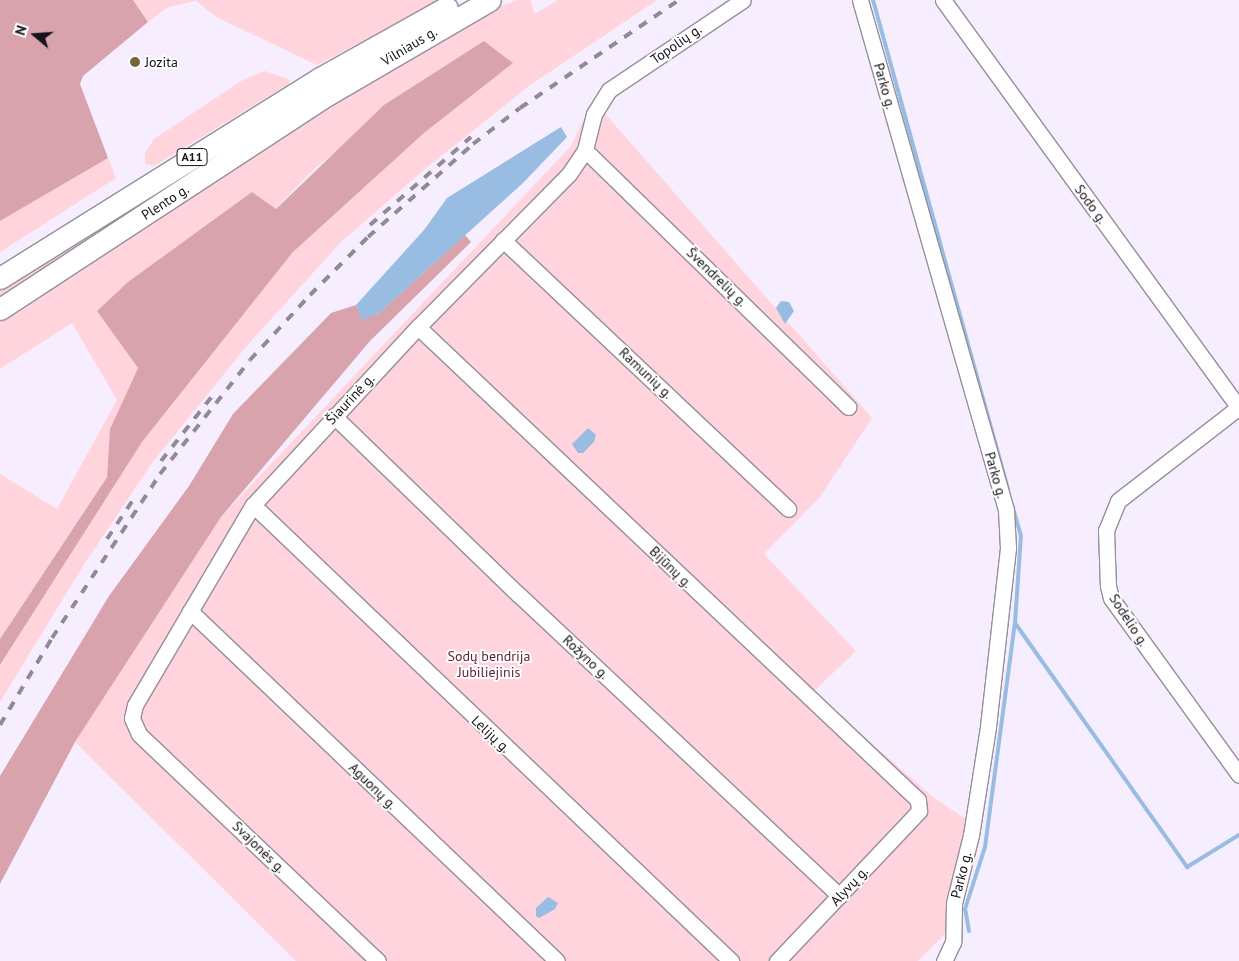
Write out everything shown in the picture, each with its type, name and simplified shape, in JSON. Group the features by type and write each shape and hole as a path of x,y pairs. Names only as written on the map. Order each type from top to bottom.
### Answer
{"highway":[{"name":"Vilniaus g.","path":"324,86 460,0"},
{"name":"Vilniaus g.","path":"324,86 490,0"},
{"name":"Plento g.","path":"0,278 324,86"},
{"name":"Plento g.","path":"0,309 324,86"}],"street":[{"name":"Topolių g.","path":"609,90 744,0"},
{"name":"Parko g.","path":"860,0 1006,510 1008,548 988,728 971,835 954,903 953,942 944,961"},
{"name":"Sodo g.","path":"943,0 1239,408"},
{"name":"Šiaurinė g.","path":"139,734 132,718 135,705 253,505 418,327 569,174 585,150 594,114 609,90"},
{"name":"Švendrelių g.","path":"585,150 848,407"},
{"name":"Ramunių g.","path":"503,240 788,509"},
{"name":"Bijūnų g.","path":"418,327 918,800 919,811"},
{"name":"Sodelio g.","path":"1239,408 1118,501 1106,530 1108,586 1111,598 1239,775"},
{"name":"Rožyno g.","path":"334,416 518,594 840,896"},
{"name":"Lelijų g.","path":"253,505 730,961"},
{"name":"Aguonų g.","path":"190,611 557,961"},
{"name":"Svajonės g.","path":"139,734 378,961"},
{"name":"Alyvų g.","path":"777,961 919,811"}],"green space":[{"path":"133,0 442,0 317,65 218,18 196,1 168,7 148,22"},
{"path":"517,0 530,0 535,14 558,0 657,0 529,86 425,169 341,242 245,348 152,463 83,566 0,702 0,665 142,442 293,252 424,133 512,62 484,41 315,168 275,209 98,311 138,368 110,429 107,476 0,639 0,474 57,509 117,400 72,323 0,369 0,323 246,154 475,16"},
{"path":"265,71 290,80 289,84 154,166 145,164 145,153 154,139 241,81"},
{"path":"304,97 0,302 0,288"},
{"name":"Sodų bendrija Jubiliejinis","path":"593,100 872,418 820,497 764,554 856,651 813,692 933,797 967,820 950,892 945,934 918,961 296,961 75,742 221,517 571,146"},
{"path":"108,158 116,178 0,252 0,221"}],"shaded area":[{"path":"0,0 133,0 148,22 83,76 80,84 108,158 0,221"},
{"path":"484,41 513,63 424,133 293,252 142,442 0,665 0,639 107,477 110,429 138,368 97,311 128,282 252,192 276,209 384,105"},
{"path":"465,235 471,242 370,341 221,517 75,742 0,884 0,776 109,596 189,486 233,414 331,313 356,305 362,319 379,313"}],"water":[{"path":"561,127 567,137 523,183 379,313 362,320 356,305 424,230 447,198"},
{"path":"781,301 789,302 794,311 785,324 776,308"},
{"path":"588,428 596,435 594,442 583,453 578,453 572,444"},
{"path":"548,897 558,903 555,909 539,918 536,916 536,908"}],"waterway":[{"path":"873,0 1008,489"},
{"path":"969,931 965,909 985,847 1015,623 1021,536 1012,505"},
{"path":"1015,623 1187,867 1239,835"}],"railway":[{"path":"0,725 52,638 160,474 250,360 310,295 368,237 473,144 520,108 679,0"},
{"path":"370,225 471,137"},
{"path":"161,461 214,394"},
{"path":"107,539 135,497"}],"place":[{"name":"Jozita","path":"135,62"}]}
